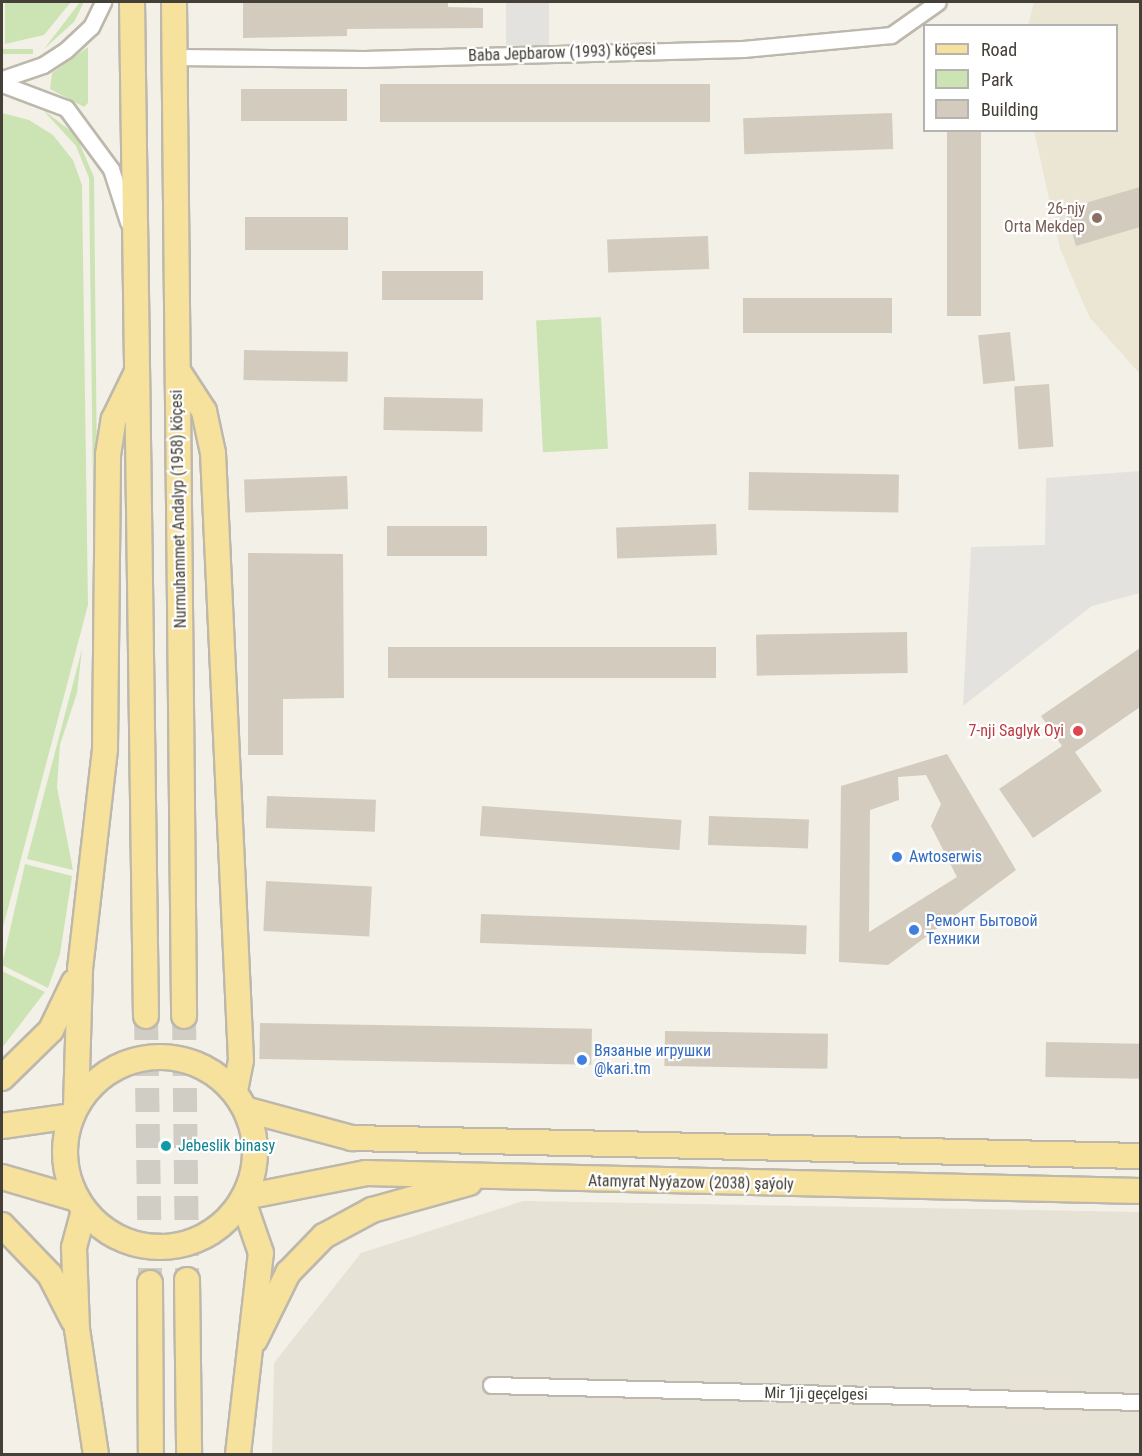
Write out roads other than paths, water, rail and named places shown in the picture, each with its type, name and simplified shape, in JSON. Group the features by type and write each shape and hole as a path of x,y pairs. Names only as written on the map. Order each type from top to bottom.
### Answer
{"main road":[{"path":"132,2 146,1016"},
{"name":"Nurmuhammet Andalyp (1958) köçesi","path":"174,2 184,1016"},
{"path":"96,1455 77,1329 74,1248 80,1205 65,1160 74,1111 80,969 105,748 108,454 114,419 137,371"},
{"path":"2,1177 80,1205 120,1239 166,1247 210,1234 244,1199 256,1157 241,1101 242,1060 213,453 204,411 178,372"},
{"path":"2,1078 51,1030 80,969"},
{"path":"2,1126 74,1111 87,1090 119,1066 158,1057 198,1064 241,1101 352,1138 1140,1156"},
{"name":"Atamyrat Nyýazow (2038) şaýoly","path":"244,1199 366,1173 479,1179 1140,1191"},
{"path":"255,1340 288,1273 324,1236 372,1210 424,1199 479,1179"},
{"path":"238,1455 255,1340 261,1253 244,1199"},
{"path":"2,1225 50,1275 77,1329"},
{"path":"187,1280 189,1455"},
{"path":"150,1283 151,1455"}],"street":[{"path":"2,79 43,65 66,50 91,27 103,2"},
{"name":"Baba Jepbarow (1993) köçesi","path":"175,57 743,49 891,35 938,2"},
{"path":"2,84 66,108 84,128 111,169 136,253"},
{"name":"Mir 1ji geçelgesi","path":"491,1385 1140,1402"}],"tunnel":[{"path":"146,1016 150,1283"},
{"path":"184,1016 187,1280"}],"place":[{"name":"26-njy Orta Mekdep","path":"1097,218"},
{"name":"7-nji Saglyk Oyi","path":"1078,731"},
{"name":"Awtoserwis","path":"897,857"},
{"name":"Ремонт Бытовой Техники","path":"914,930"},
{"name":"Вязаные игрушки @kari.tm","path":"582,1060"},
{"name":"Jebeslik binasy","path":"166,1146"}]}
